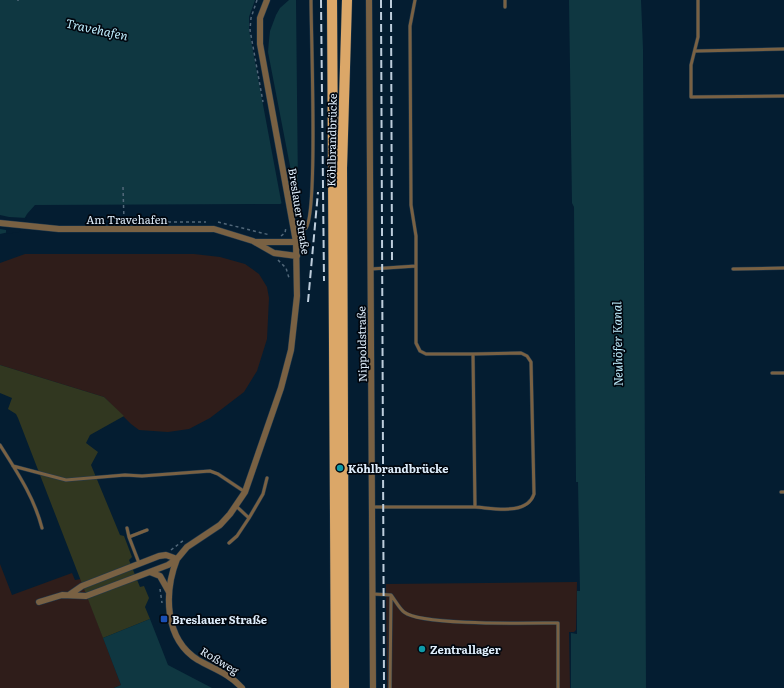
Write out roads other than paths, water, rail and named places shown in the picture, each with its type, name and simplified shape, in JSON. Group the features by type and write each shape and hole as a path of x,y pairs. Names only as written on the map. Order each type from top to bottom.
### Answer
{"main road":[{"name":"Köhlbrandbrücke","path":"344,688 342,168 347,0"},
{"name":"Köhlbrandbrücke","path":"332,5 336,688"}],"street":[{"name":"Breslauer Straße","path":"39,602 57,596 86,596 168,565 177,559 184,550 220,525 236,506 245,492 279,394 288,363 296,309 297,256 295,232 260,44 260,18 267,0"},
{"path":"326,0 332,5"},
{"name":"Nippoldstraße","path":"369,0 373,688"},
{"name":"Am Travehafen","path":"0,224 59,229 201,228 221,231 253,241 274,253 297,256"},
{"name":"Am Travehafen","path":"253,241 296,242"},
{"name":"Breslauer Straße","path":"69,595 82,586 163,555 177,559"},
{"name":"Roßweg","path":"177,559 169,592 169,606 172,624 182,645 198,660 231,677 242,688"},
{"path":"150,572 160,576 169,592"}],"lane":[{"path":"295,232 306,228 311,214 311,0"},
{"path":"373,507 524,507 532,501 534,494 530,362 527,356 520,353 426,354 420,351 416,343 415,225 411,205 410,48 410,26 415,0"},
{"path":"505,0 505,7"},
{"path":"698,0 698,37 696,51 691,65 691,97 784,96"},
{"path":"696,51 784,49"},
{"path":"371,269 416,266"},
{"path":"733,269 784,268"},
{"path":"473,354 475,507"},
{"path":"772,373 784,373"},
{"path":"0,445 29,493 38,512 42,528"},
{"path":"13,466 71,480 118,475 142,476 210,471 218,474 245,492"},
{"path":"229,543 237,536 249,518 263,494 267,478"},
{"path":"236,506 249,518"},
{"path":"127,528 139,563"},
{"path":"129,537 147,530"},
{"path":"372,594 391,595 405,613 416,617 483,623 558,623 558,688"},
{"path":"390,688 391,595"}],"water":[{"name":"Travehafen","path":"0,0 296,0 298,190 292,199 280,204 35,205 27,214 18,230 0,234"},
{"name":"Neuhöfer Kanal","path":"569,0 641,0 643,49 646,688 571,688 571,633 577,634 577,591 580,591 578,482 576,482 574,207 572,203"},
{"path":"150,619 168,665 212,688 114,688 121,685 103,638"}],"railway":[{"path":"321,0 324,281"},
{"path":"381,0 384,688"},
{"path":"391,0 392,262"},
{"path":"308,302 318,192"}],"place":[{"name":"Köhlbrandbrücke","path":"340,468"},
{"name":"Breslauer Straße","path":"164,619"},
{"name":"Zentrallager","path":"422,649"}]}
